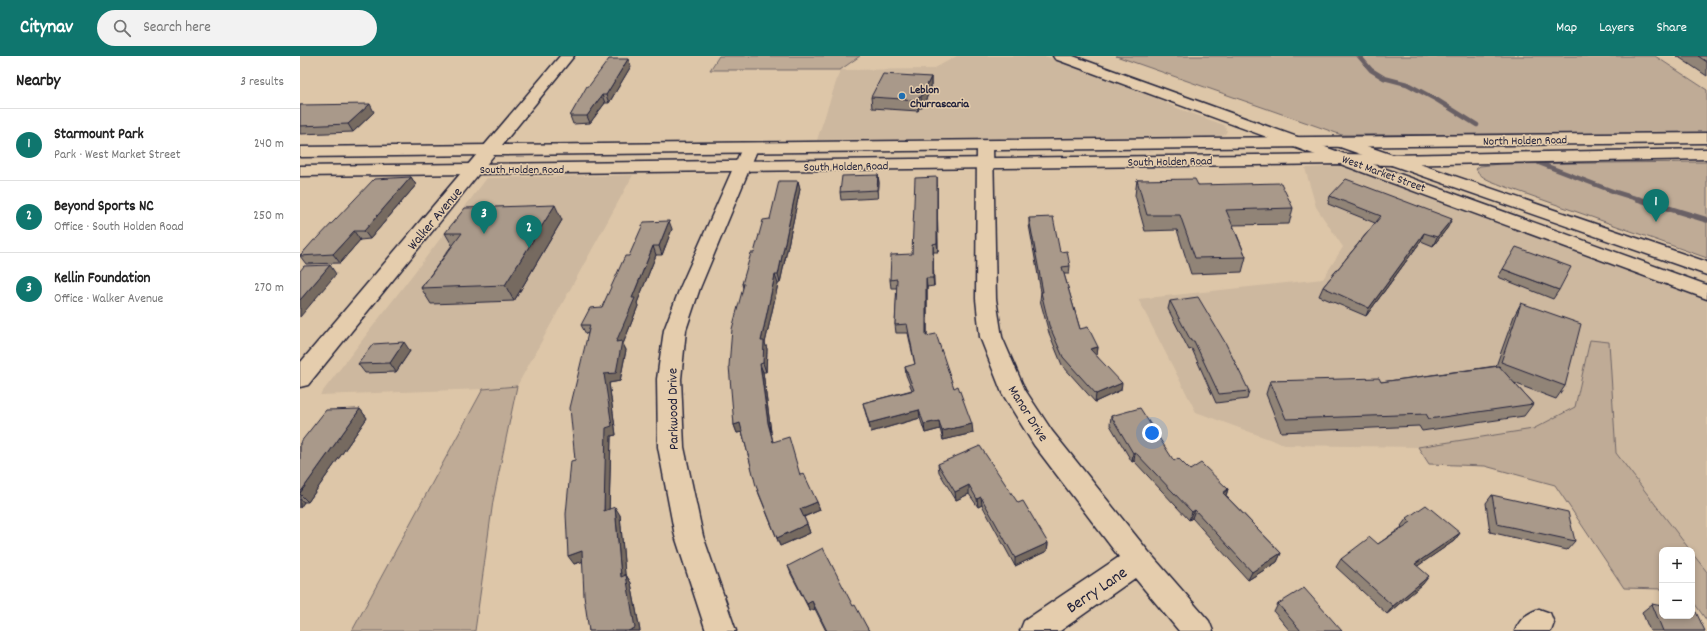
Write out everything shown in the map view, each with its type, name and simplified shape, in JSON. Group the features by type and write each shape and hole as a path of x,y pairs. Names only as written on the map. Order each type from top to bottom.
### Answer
{"main road":[{"name":"Walker Avenue","path":"300,379 567,56"},
{"name":"West Market Street","path":"1060,56 1301,135 1707,292"},
{"path":"1100,56 1136,68"},
{"name":"South Holden Road","path":"985,155 1301,135"},
{"name":"North Holden Road","path":"1343,151 1707,138"},
{"name":"South Holden Road","path":"300,152 490,149 746,157"},
{"name":"South Holden Road","path":"300,171 474,170 746,157 1343,151 1392,160"},
{"name":"North Holden Road","path":"1392,160 1707,154"},
{"name":"Manor Drive","path":"985,155 986,299 991,337 1014,394 1043,438 1138,560 1198,631"},
{"name":"Parkwood Drive","path":"721,631 689,536 671,447 669,378 675,330 690,288 746,157"},
{"name":"West Market Street","path":"1392,160 1707,269"},
{"name":"Berry Lane","path":"1035,631 1138,560"}],"shaded area":[{"path":"719,56 860,56 840,70 710,70"},
{"path":"957,56 1045,56 1141,91 1177,108 1224,125 1227,131 1224,135 1216,137 817,140 840,70 933,69"},
{"path":"1116,56 1655,56 1707,90 1707,133 1342,135"},
{"path":"1707,162 1707,258 1490,181 1481,175 1476,169 1480,166 1500,164"},
{"path":"1341,166 1351,168 1707,299 1707,572 1695,557 1695,547 1688,547 1616,453 1608,342 1590,340 1575,407 1533,429 1418,447 1285,445 1196,412 1138,299 1323,279 1343,247 1316,207 1305,168"},
{"path":"633,175 517,386 483,389 320,395 487,178"},
{"path":"1590,340 1609,342 1616,453 1688,547 1659,547 1659,589 1624,588 1555,485 1485,466 1429,464 1418,447 1533,429 1575,407"},
{"path":"517,386 493,501 475,631 352,631 483,389"},
{"path":"1695,557 1707,572 1707,621 1695,604"}],"building":[{"path":"1698,56 1707,56 1707,62"},
{"path":"609,59 628,59 606,95 602,95 587,116 570,116 587,86 589,86"},
{"path":"883,74 931,77 921,97 917,100 871,97"},
{"path":"370,104 348,124 300,126 300,105"},
{"path":"878,175 877,190 840,192 842,176"},
{"path":"411,177 364,231 354,231 333,254 300,256 374,179"},
{"path":"937,177 937,243 933,244 933,278 926,278 926,336 936,334 954,388 958,386 972,424 942,431 939,421 924,424 919,410 869,423 863,403 914,390 905,367 915,364 907,324 895,325 897,279 890,280 891,255 912,254 915,178"},
{"path":"1195,179 1198,185 1281,183 1293,208 1226,210 1246,257 1195,258 1180,215 1147,215 1137,180"},
{"path":"1346,179 1452,219 1437,237 1424,233 1369,308 1323,287 1381,216 1330,196"},
{"path":"779,181 798,181 778,275 775,275 761,341 764,341 763,363 760,364 768,423 773,442 789,437 800,475 804,474 817,502 800,509 807,524 777,538 756,486 740,423 734,425 729,366 732,329 744,284 742,284 751,253 754,253 763,220 770,219"},
{"path":"555,205 505,285 421,288 462,233 445,233 465,208"},
{"path":"1053,217 1060,252 1067,251 1070,266 1062,267 1080,329 1088,327 1098,347 1090,349 1122,383 1096,394 1063,357 1049,325 1041,292 1043,292 1029,218"},
{"path":"669,221 659,246 653,246 632,298 635,298 616,342 622,341 616,373 604,374 612,426 606,428 604,511 615,507 621,577 626,575 635,628 628,631 589,631 584,596 582,551 568,556 566,514 571,461 575,460 570,408 590,325 581,325 590,308 602,307 625,256 629,256 644,222"},
{"path":"1516,247 1571,267 1559,290 1503,269"},
{"path":"330,265 300,300 300,271 304,266"},
{"path":"1198,297 1226,344 1249,391 1219,394 1194,341 1191,341 1170,301"},
{"path":"1521,303 1581,324 1565,386 1501,362"},
{"path":"404,342 390,363 358,364 373,344"},
{"path":"1499,366 1533,404 1429,419 1426,414 1286,419 1270,381 1379,378 1381,382"},
{"path":"1140,408 1174,461 1178,458 1190,470 1201,463 1228,489 1223,493 1281,553 1252,572 1195,510 1192,512 1135,452 1133,453 1111,416"},
{"path":"360,409 300,493 300,443 326,410"},
{"path":"980,446 1018,503 1023,501 1048,543 1015,558 981,497 977,499 969,485 955,492 938,464"},
{"path":"1492,495 1568,512 1575,541 1497,524"},
{"path":"1426,505 1460,533 1415,564 1429,576 1393,606 1341,559 1370,537 1378,544 1411,522 1407,518"},
{"path":"823,548 853,606 855,605 869,631 827,631 812,601 807,604 788,566"},
{"path":"1304,588 1342,631 1301,631 1278,604"},
{"path":"1652,604 1659,605 1659,619 1695,619 1696,612 1705,631 1663,631"}],"waterway":[{"path":"1359,56 1371,70 1384,78 1407,84 1437,100 1477,125"},
{"path":"1539,163 1615,192 1641,200"},
{"path":"1638,199 1707,220"}],"place":[{"name":"Leblon Churrascaria","path":"902,96"},
{"name":"Starmount Park","path":"1656,222"},
{"name":"Kellin Foundation","path":"484,234"},
{"name":"Beyond Sports NC","path":"529,248"}]}
